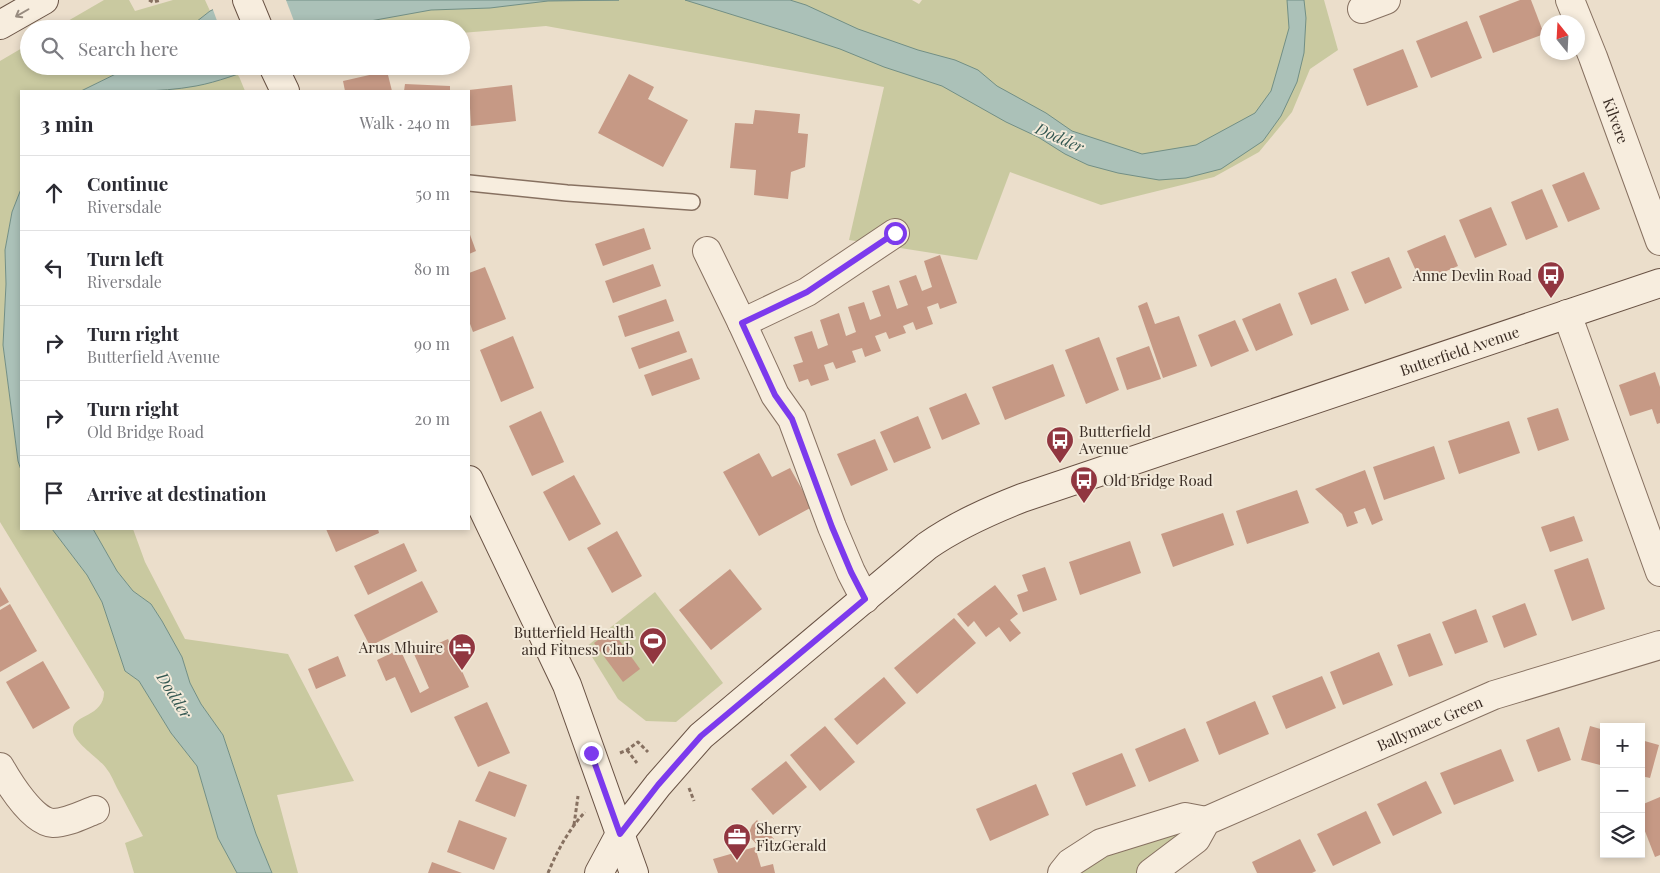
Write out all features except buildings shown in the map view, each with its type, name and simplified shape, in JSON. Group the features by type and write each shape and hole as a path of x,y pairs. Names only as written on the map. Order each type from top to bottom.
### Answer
{"street":[{"path":"0,25 44,0"},
{"path":"247,0 255,20"},
{"name":"Kilvere","path":"1570,0 1593,57 1660,241"},
{"path":"742,323 807,292 895,233"},
{"path":"707,251 775,395 792,419 832,527 865,599"},
{"name":"Butterfield Avenue","path":"599,873 620,834 658,785 701,736 927,546 965,523 1022,498 1660,283"},
{"path":"1567,314 1660,572"},
{"path":"470,482 567,685 634,873"},
{"name":"Ballymace Green","path":"1206,821 1494,695 1660,645"},
{"path":"0,767 32,812 51,823 65,821 95,810"},
{"path":"1062,873 1070,863 1101,843 1185,817 1206,821 1196,839 1151,873"}],"lane":[{"path":"470,182 566,193 692,202"}],"path":[{"path":"149,0 153,2 161,0"},
{"path":"620,752 627,750 638,742 648,752"},
{"path":"627,750 637,763"},
{"path":"689,787 694,801"},
{"path":"548,873 554,857 583,814"}],"green space":[{"path":"104,0 129,0 135,11 173,0 205,0 210,11 198,20 70,20"},
{"path":"284,0 912,0 919,4 922,0 1324,0 1338,50 1310,69 1292,112 1259,152 1214,177 1101,205 1010,172 977,260 849,240 884,87 546,26 470,32 470,20 292,20"},
{"path":"20,49 20,75 114,75 83,90 20,90 20,192 12,212 5,250 6,284 3,345 20,467 20,530 53,530 87,575 102,602 125,671 139,681 171,733 197,766 218,838 237,873 134,873 125,843 143,836 108,770 82,745 74,736 73,731 77,721 99,707 103,700 104,692 0,522 0,61"},
{"path":"238,75 245,90 161,90 217,81"},
{"path":"94,530 133,530 145,562 185,639 288,654 354,781 277,795 298,873 272,873 256,834 223,735 201,704 190,683 182,657 162,621 151,604 133,591 117,571"},
{"name":"Butterfield Health and Fitness Club","path":"655,592 723,683 676,722 646,721 618,699 586,647"},
{"path":"1212,815 1147,873 1066,873 1070,863"}],"water":[{"path":"233,0 619,0 548,1 490,8 431,10 376,20 198,20 210,11"},
{"name":"Dodder","path":"685,0 790,0 806,5 858,29 918,50 955,60 978,70 997,86 1046,113 1072,131 1142,154 1196,145 1255,113 1271,91 1280,60 1289,28 1287,0 1304,0 1306,18 1304,53 1297,82 1281,116 1263,141 1221,169 1186,178 1159,180 1118,173 1088,165 942,86 884,67 840,49"},
{"path":"114,75 234,75 196,86 167,90 83,90"},
{"path":"20,192 20,467 3,345 6,284 5,250 12,212"},
{"name":"Dodder","path":"53,530 94,530 117,571 133,591 151,604 162,621 182,657 190,683 201,704 223,735 256,834 272,873 237,873 218,838 197,766 171,733 139,681 125,671 102,602 87,575"}],"pier":[{"path":"227,0 286,0 294,20 217,20 212,7"}],"place":[{"name":"Anne Devlin Road","path":"1551,299"},
{"name":"Butterfield Avenue","path":"1060,464"},
{"name":"Old Bridge Road","path":"1084,504"},
{"name":"Butterfield Health and Fitness Club","path":"653,665"},
{"name":"Arus Mhuire","path":"462,671"},
{"name":"Sherry FitzGerald","path":"737,861"}],"route":[{"path":"591,753 620,834 658,785 701,736 865,599 832,527 792,419 775,395 742,323 807,292 895,233"}]}
